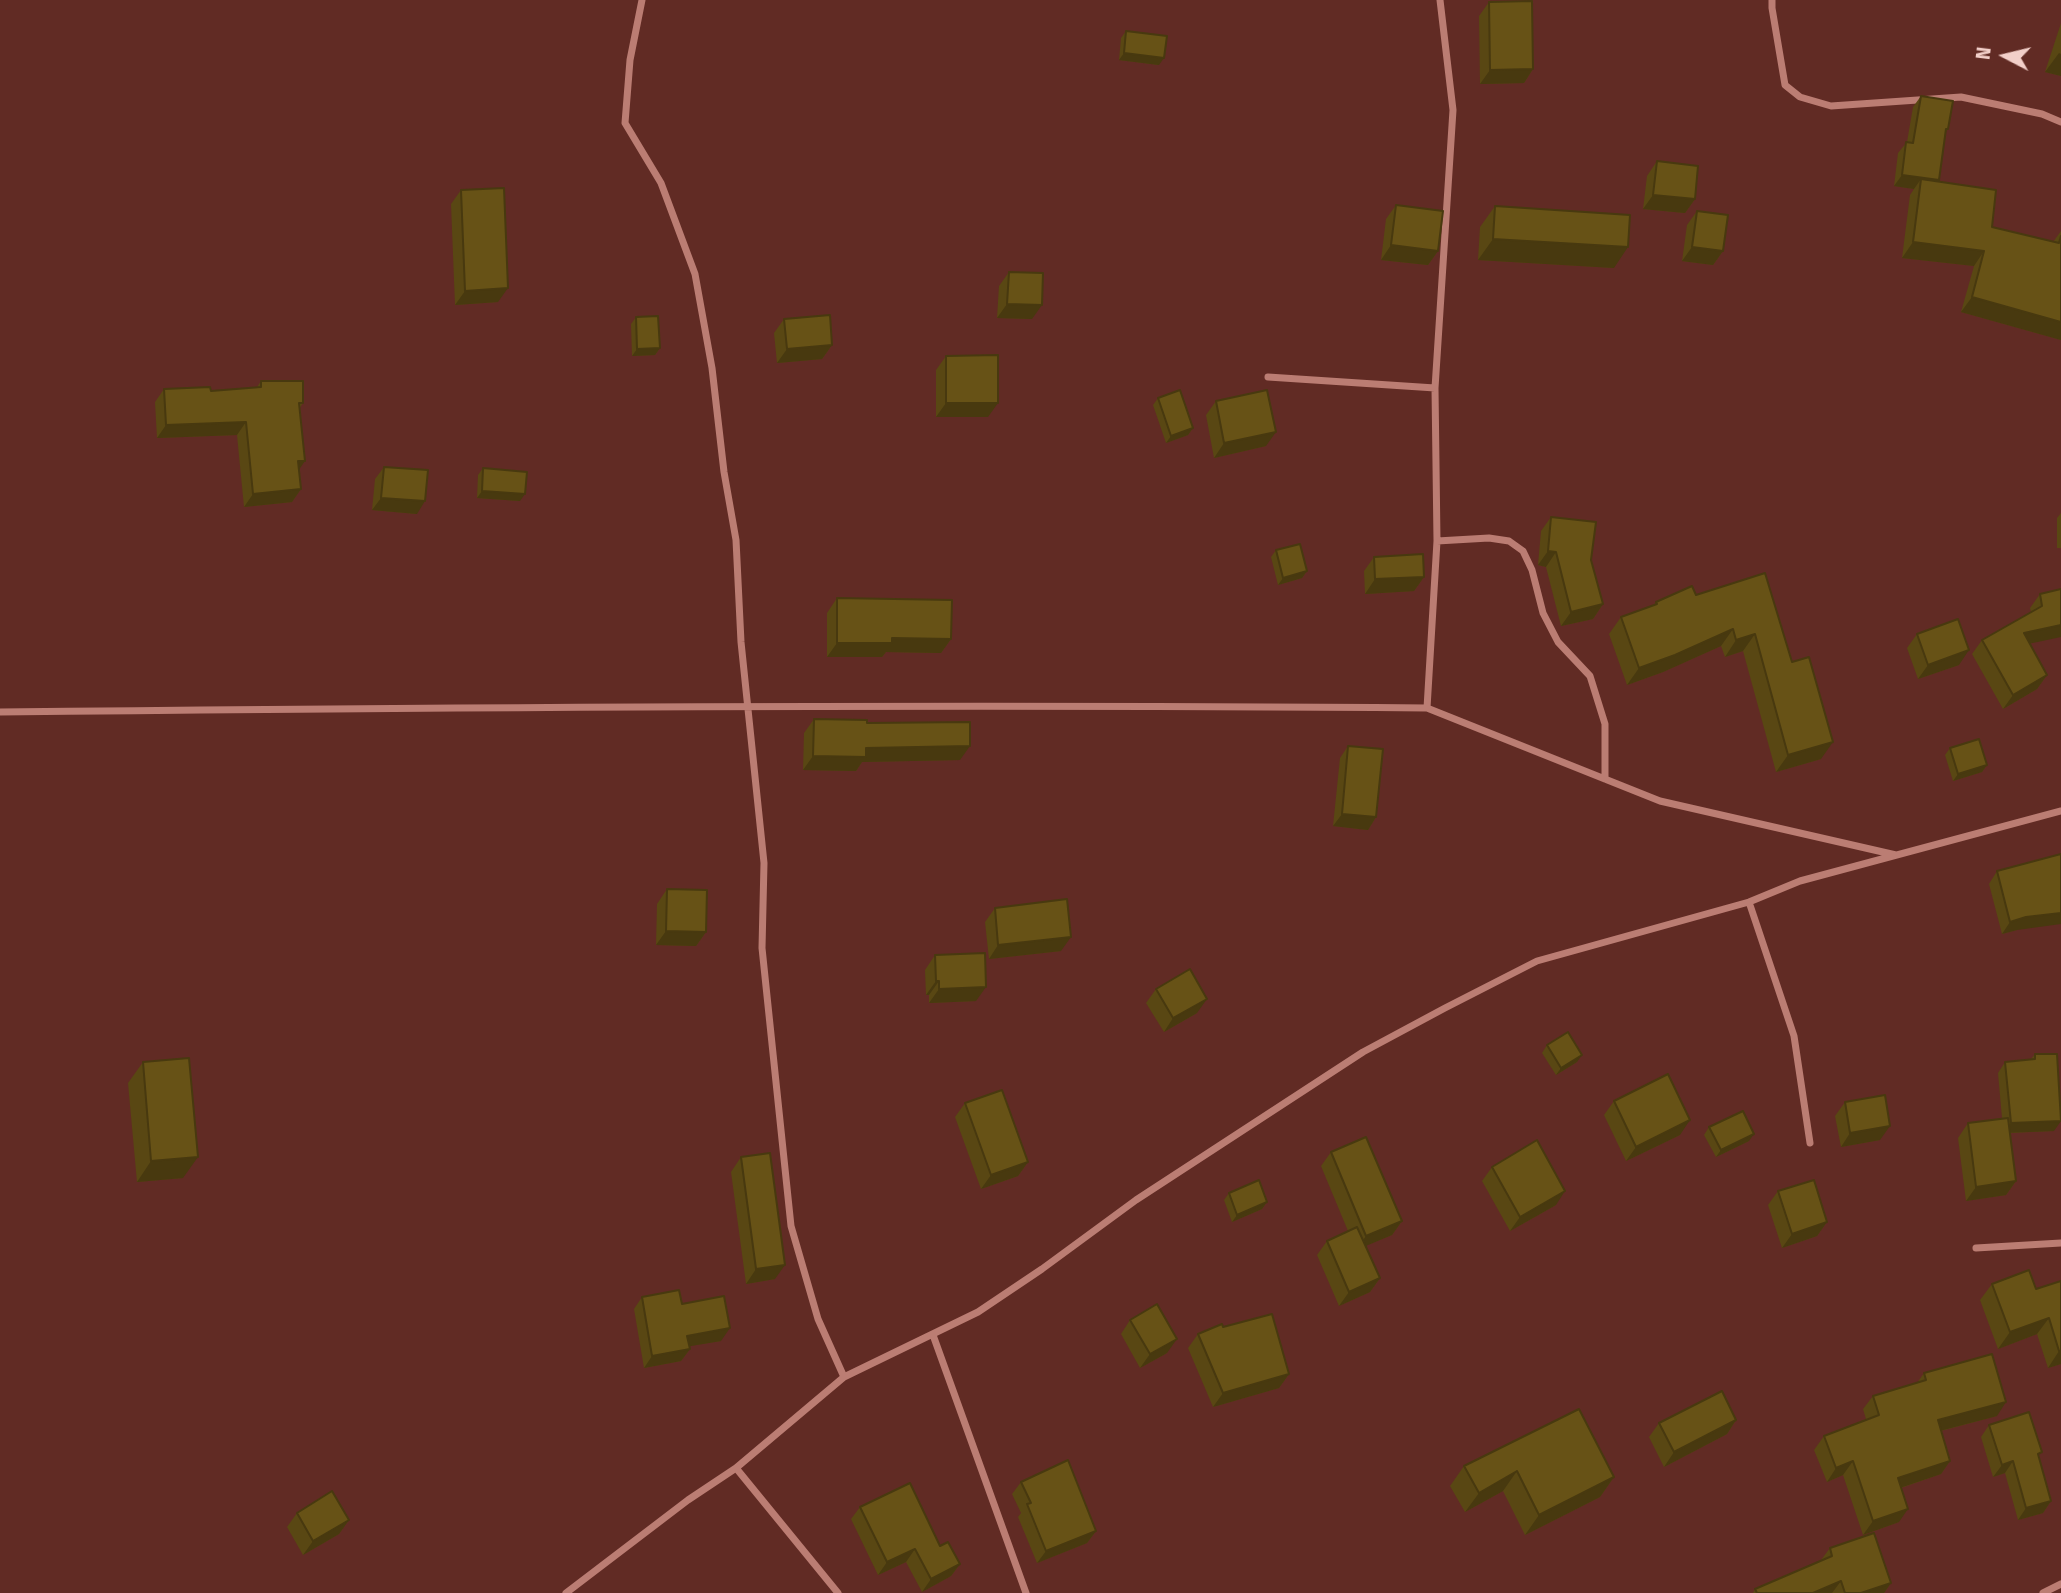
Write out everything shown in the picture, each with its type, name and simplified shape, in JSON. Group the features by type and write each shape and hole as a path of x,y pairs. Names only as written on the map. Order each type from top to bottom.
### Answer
{"street":[{"path":"642,0 630,61 625,123 661,183 695,274 712,368 724,472 736,540 741,642 764,863 763,961 791,1226 818,1319 844,1377"},
{"path":"1427,708 1437,541 1434,388 1453,110 1440,0"},
{"path":"1772,0 1785,85 1800,97 1831,106 1961,97 2042,114 2061,122"},
{"path":"1268,377 1434,388"},
{"path":"1437,541 1489,537 1509,541 1523,551 1532,570 1543,613 1558,642 1590,676 1605,724 1605,779"},
{"path":"0,712 749,705 1427,708 1660,800 1899,855"},
{"path":"566,1593 688,1500 736,1468 844,1377 978,1312 1136,1200 1363,1052 1445,1008 1537,961 1749,902 1800,881 2061,811"},
{"path":"1749,902 1794,1036 1810,1143"},
{"path":"1976,1248 2061,1242"},
{"path":"933,1335 1026,1593"},
{"path":"736,1468 838,1593"},
{"path":"2043,1593 2061,1584"}],"building":[{"path":"1532,1 1533,69 1490,70 1489,2"},
{"path":"1126,31 1167,36 1164,58 1124,53"},
{"path":"1921,96 1953,101 1939,180 1902,175 1906,142 1913,143"},
{"path":"1657,161 1698,166 1695,199 1653,195"},
{"path":"1921,179 1996,190 1992,227 2059,243 2061,236 2061,322 1972,297 1984,251 1913,242"},
{"path":"504,188 508,288 465,291 461,190"},
{"path":"1396,205 1443,211 1438,251 1391,245"},
{"path":"1495,206 1630,215 1628,247 1493,239"},
{"path":"1697,211 1728,215 1723,251 1692,247"},
{"path":"1009,272 1043,273 1042,305 1007,304"},
{"path":"830,315 832,345 787,349 784,319"},
{"path":"658,316 660,348 637,349 636,317"},
{"path":"998,355 998,403 946,403 946,356"},
{"path":"261,381 303,381 303,403 299,403 305,461 298,461 301,489 253,494 246,422 166,425 164,389 210,387 211,391 261,387"},
{"path":"1180,390 1193,428 1171,436 1158,398"},
{"path":"1267,390 1276,432 1224,443 1216,401"},
{"path":"384,467 428,470 425,501 381,498"},
{"path":"483,468 527,472 525,494 482,491"},
{"path":"1551,517 1596,522 1591,560 1603,604 1571,612 1556,552 1548,551"},
{"path":"1300,544 1307,571 1283,578 1276,550"},
{"path":"1423,554 1424,577 1375,579 1374,557"},
{"path":"1765,573 1792,662 1809,657 1833,742 1788,755 1755,634 1736,640 1733,629 1639,668 1621,617 1657,604 1656,602 1692,586 1696,595"},
{"path":"2061,589 2061,625 2024,633 2047,675 2013,695 1982,640 2042,606 2040,594"},
{"path":"837,598 952,600 951,639 892,638 892,643 837,643"},
{"path":"1958,619 1969,650 1928,665 1917,634"},
{"path":"814,719 867,720 867,723 970,722 970,746 866,748 866,757 813,756"},
{"path":"1979,739 1987,765 1958,774 1950,748"},
{"path":"1348,746 1383,749 1376,817 1342,814"},
{"path":"2061,854 2061,913 2026,917 2010,922 1997,871"},
{"path":"667,889 707,890 706,932 666,931"},
{"path":"1067,899 1071,937 998,945 995,908"},
{"path":"985,953 986,987 939,989 935,955"},
{"path":"1190,969 1207,999 1173,1018 1156,989"},
{"path":"1568,1032 1582,1055 1561,1068 1547,1045"},
{"path":"2035,1054 2057,1054 2061,1121 2011,1123 2005,1062 2035,1059"},
{"path":"189,1058 198,1157 151,1161 143,1062"},
{"path":"1668,1074 1690,1120 1636,1147 1614,1101"},
{"path":"1002,1090 1028,1162 991,1175 965,1103"},
{"path":"1885,1095 1890,1126 1850,1133 1845,1102"},
{"path":"1743,1111 1754,1134 1721,1150 1709,1127"},
{"path":"2008,1118 2016,1181 1976,1187 1968,1123"},
{"path":"1366,1137 1402,1221 1366,1236 1331,1152"},
{"path":"1537,1140 1565,1191 1520,1217 1492,1167"},
{"path":"770,1153 785,1265 756,1269 741,1157"},
{"path":"1259,1180 1267,1202 1237,1215 1229,1193"},
{"path":"1814,1180 1827,1222 1792,1234 1778,1191"},
{"path":"1357,1227 1380,1278 1349,1292 1327,1241"},
{"path":"2029,1270 2036,1289 2061,1281 2061,1351 2049,1318 2010,1332 1992,1284"},
{"path":"679,1290 682,1304 724,1296 730,1328 687,1336 690,1349 652,1356 642,1297"},
{"path":"1157,1304 1177,1339 1150,1354 1130,1320"},
{"path":"1272,1314 1289,1374 1223,1393 1198,1334 1222,1324 1223,1327"},
{"path":"1992,1354 2006,1402 1938,1420 1950,1461 1898,1478 1908,1509 1873,1521 1853,1461 1836,1468 1824,1436 1879,1415 1873,1396 1926,1380 1924,1373"},
{"path":"1722,1391 1736,1420 1674,1452 1659,1423"},
{"path":"1579,1409 1614,1477 1539,1515 1517,1471 1479,1493 1464,1466"},
{"path":"2029,1412 2042,1452 2038,1454 2051,1501 2026,1508 2013,1461 2002,1465 1989,1425"},
{"path":"1068,1460 1096,1531 1046,1551 1027,1504 1031,1503 1021,1482"},
{"path":"910,1483 940,1546 948,1542 960,1564 931,1579 915,1549 887,1562 860,1507"},
{"path":"332,1491 349,1520 313,1541 297,1513"},
{"path":"1874,1533 1891,1583 1861,1593 1845,1593 1841,1581 1813,1593 1757,1593 1755,1589 1832,1556 1830,1548"}]}
